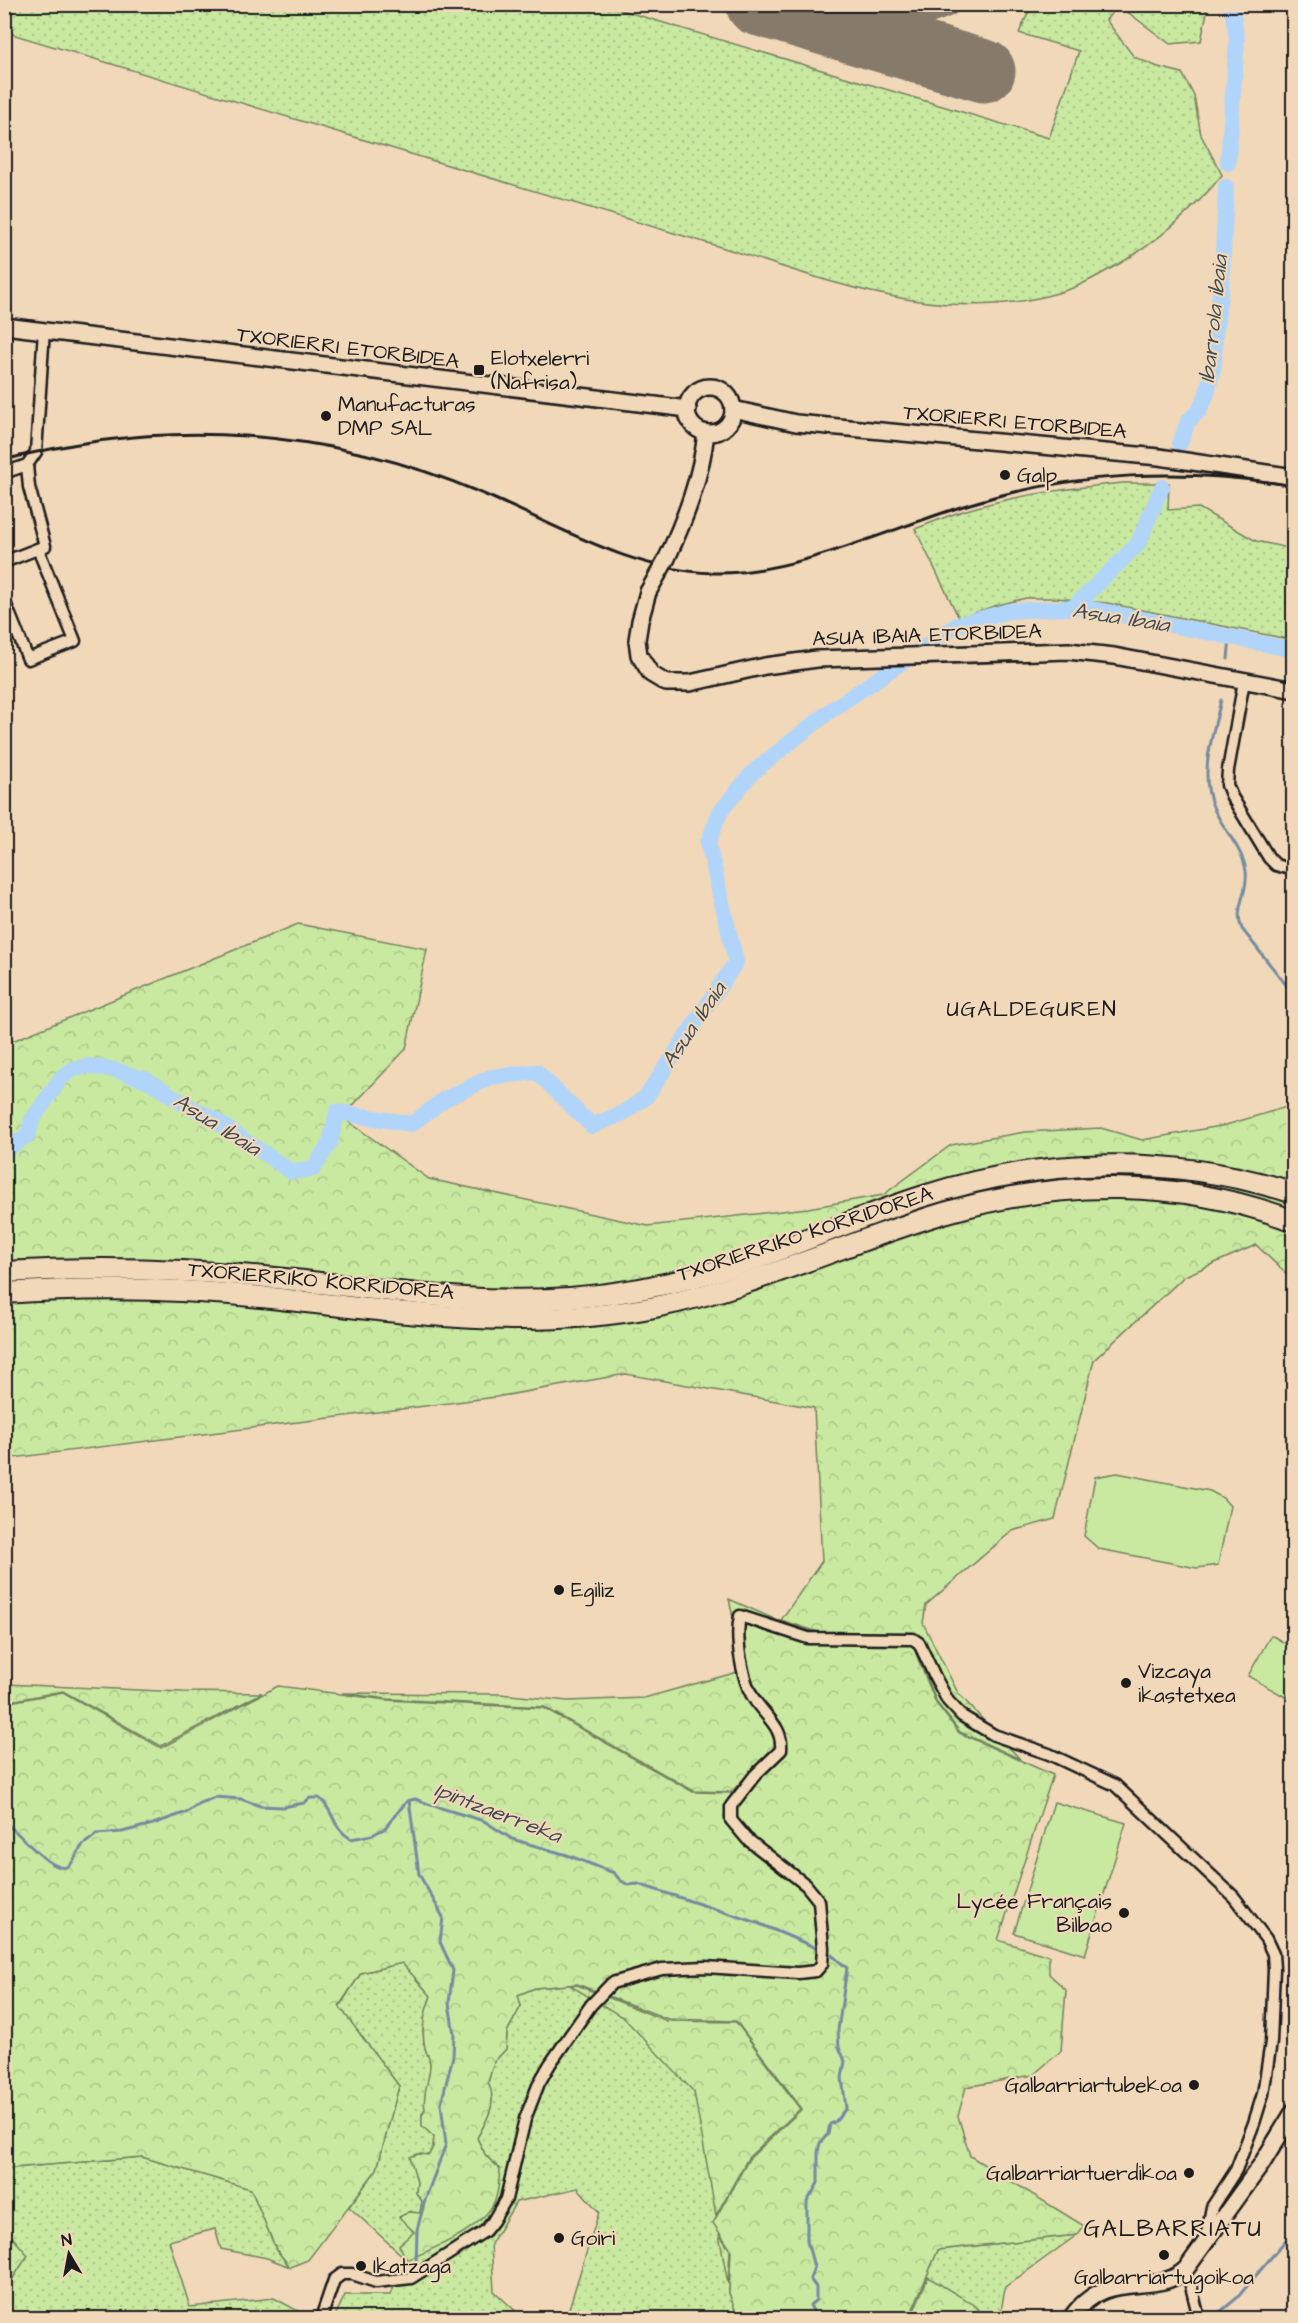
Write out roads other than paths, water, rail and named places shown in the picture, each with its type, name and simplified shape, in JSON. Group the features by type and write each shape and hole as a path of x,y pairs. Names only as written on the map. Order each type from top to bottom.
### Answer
{"highway":[{"name":"TXORIERRIKO KORRIDOREA","path":"4,1272 100,1269 193,1271 292,1279 449,1297 512,1300 567,1298 617,1293 684,1280 756,1258 928,1194 1028,1171 1083,1166 1161,1166 1221,1174 1293,1193"},
{"name":"TXORIERRIKO KORRIDOREA","path":"4,1293 100,1289 201,1292 448,1317 561,1319 646,1308 699,1296 775,1273 943,1214 1007,1198 1047,1191 1095,1187 1176,1191 1245,1204 1293,1221"}],"street":[{"name":"TXORIERRI ETORBIDEA","path":"4,326 688,409"},
{"path":"4,473 27,465 36,452 44,330"},
{"path":"714,388 728,395 733,409 733,416 725,428 719,431 706,433 694,427 688,416 689,402 700,390 714,388"},
{"name":"TXORIERRI ETORBIDEA","path":"733,409 796,423 1159,457 1293,477"},
{"name":"ASUA IBAIA ETORBIDEA","path":"706,433 694,493 685,519 648,592 639,621 637,640 639,655 651,674 666,683 690,683 783,663 850,657 1094,652 1293,690"},
{"path":"4,562 45,546 29,487 27,465"},
{"path":"4,600 28,659 75,640 38,549"},
{"path":"1245,681 1227,785 1269,858 1276,865 1293,870"},
{"path":"321,2319 334,2280 342,2274 352,2274 376,2282 411,2278 485,2230 494,2221 506,2199 525,2119 539,2083 591,2005 612,1983 662,1969 705,1967 798,1973 816,1971 822,1964 819,1901 806,1885 747,1839 731,1820 731,1806 755,1775 781,1750 782,1738 775,1725 754,1701 740,1658 738,1625 740,1616 808,1638 913,1639 919,1643 939,1685 962,1716 994,1735 1049,1754 1115,1785 1234,1897 1258,1926 1273,1954 1271,2043 1254,2123 1236,2170 1212,2207 1205,2245"},
{"path":"1071,2319 1081,2306 1105,2289 1173,2278 1181,2274 1228,2212 1274,2145 1293,2111"},
{"path":"1228,2212 1264,2168 1293,2125"},
{"path":"1181,2274 1190,2282 1199,2319"}],"waterway":[{"name":"Ibarrola ibaia","path":"1228,163 1237,39 1231,4"},
{"name":"Ibarrola ibaia","path":"1180,443 1188,421 1199,411 1206,396 1214,365 1215,334 1222,277 1226,187"},
{"name":"Ibarrola ibaia","path":"1074,607 1138,544 1162,487"},
{"name":"Asua Ibaia","path":"4,1147 10,1147 28,1135 32,1120 62,1077 74,1069 88,1066 115,1070 147,1080 213,1119 292,1172 313,1169 330,1143 337,1112 412,1124 443,1100 491,1077 537,1072 592,1126 623,1113 646,1097 736,962 708,843 720,812 753,772 830,711 957,625 1009,611 1083,607 1294,650"},
{"path":"1228,659 1230,637"},
{"path":"1221,700 1208,755 1209,796 1222,824 1241,855 1246,871 1239,914 1242,929 1294,995"},
{"name":"Ipintzaerreka","path":"4,1822 44,1858 62,1867 69,1866 82,1846 96,1834 122,1832 153,1824 187,1812 198,1804 215,1797 241,1799 260,1806 283,1807 304,1803 310,1798 319,1798 328,1807 336,1824 351,1839 372,1835 384,1829 407,1801 415,1799 484,1821 512,1839 567,1855 614,1873 628,1885 638,1884 755,1922 819,1949"},
{"path":"409,1800 419,1874 443,1917 440,1942 453,1970 449,2003 454,2034 453,2056 441,2104 446,2144 425,2200 417,2230 416,2266"},
{"name":"Ipintzaerreka","path":"813,2318 810,2305 816,2300 816,2287 810,2279 814,2267 807,2241 807,2202 818,2183 820,2143 828,2134 830,2124 836,2121 846,2108 842,2078 845,2061 839,2047 838,2030 847,1968 829,1953"},
{"path":"1220,2312 1237,2298 1285,2241 1294,2235"}],"railway":[{"path":"4,460 64,446 125,438 186,434 246,436 306,443 365,454 423,471 481,493 622,555 681,570 713,573 744,572 809,558 970,504 1049,485 1090,479 1172,475 1213,476 1294,486"}],"place":[{"name":"Elotxelerri (Nafrisa)","path":"479,370"},
{"name":"Manufacturas DMP SAL","path":"326,416"},
{"name":"Galp","path":"1005,475"},
{"name":"Egiliz","path":"559,1590"},
{"name":"Vizcaya ikastetxea","path":"1126,1683"},
{"name":"Lycée Français Bilbao","path":"1124,1913"},
{"name":"Galbarriartubekoa","path":"1194,2085"},
{"name":"Galbarriartuerdikoa","path":"1189,2173"},
{"name":"Goiri","path":"559,2238"},
{"name":"Galbarriartugoikoa","path":"1164,2255"},
{"name":"Ikatzaga","path":"361,2266"}],"district":[{"name":"UGALDEGUREN","path":"1032,1009"},
{"name":"GALBARRIATU","path":"1173,2229"}]}
